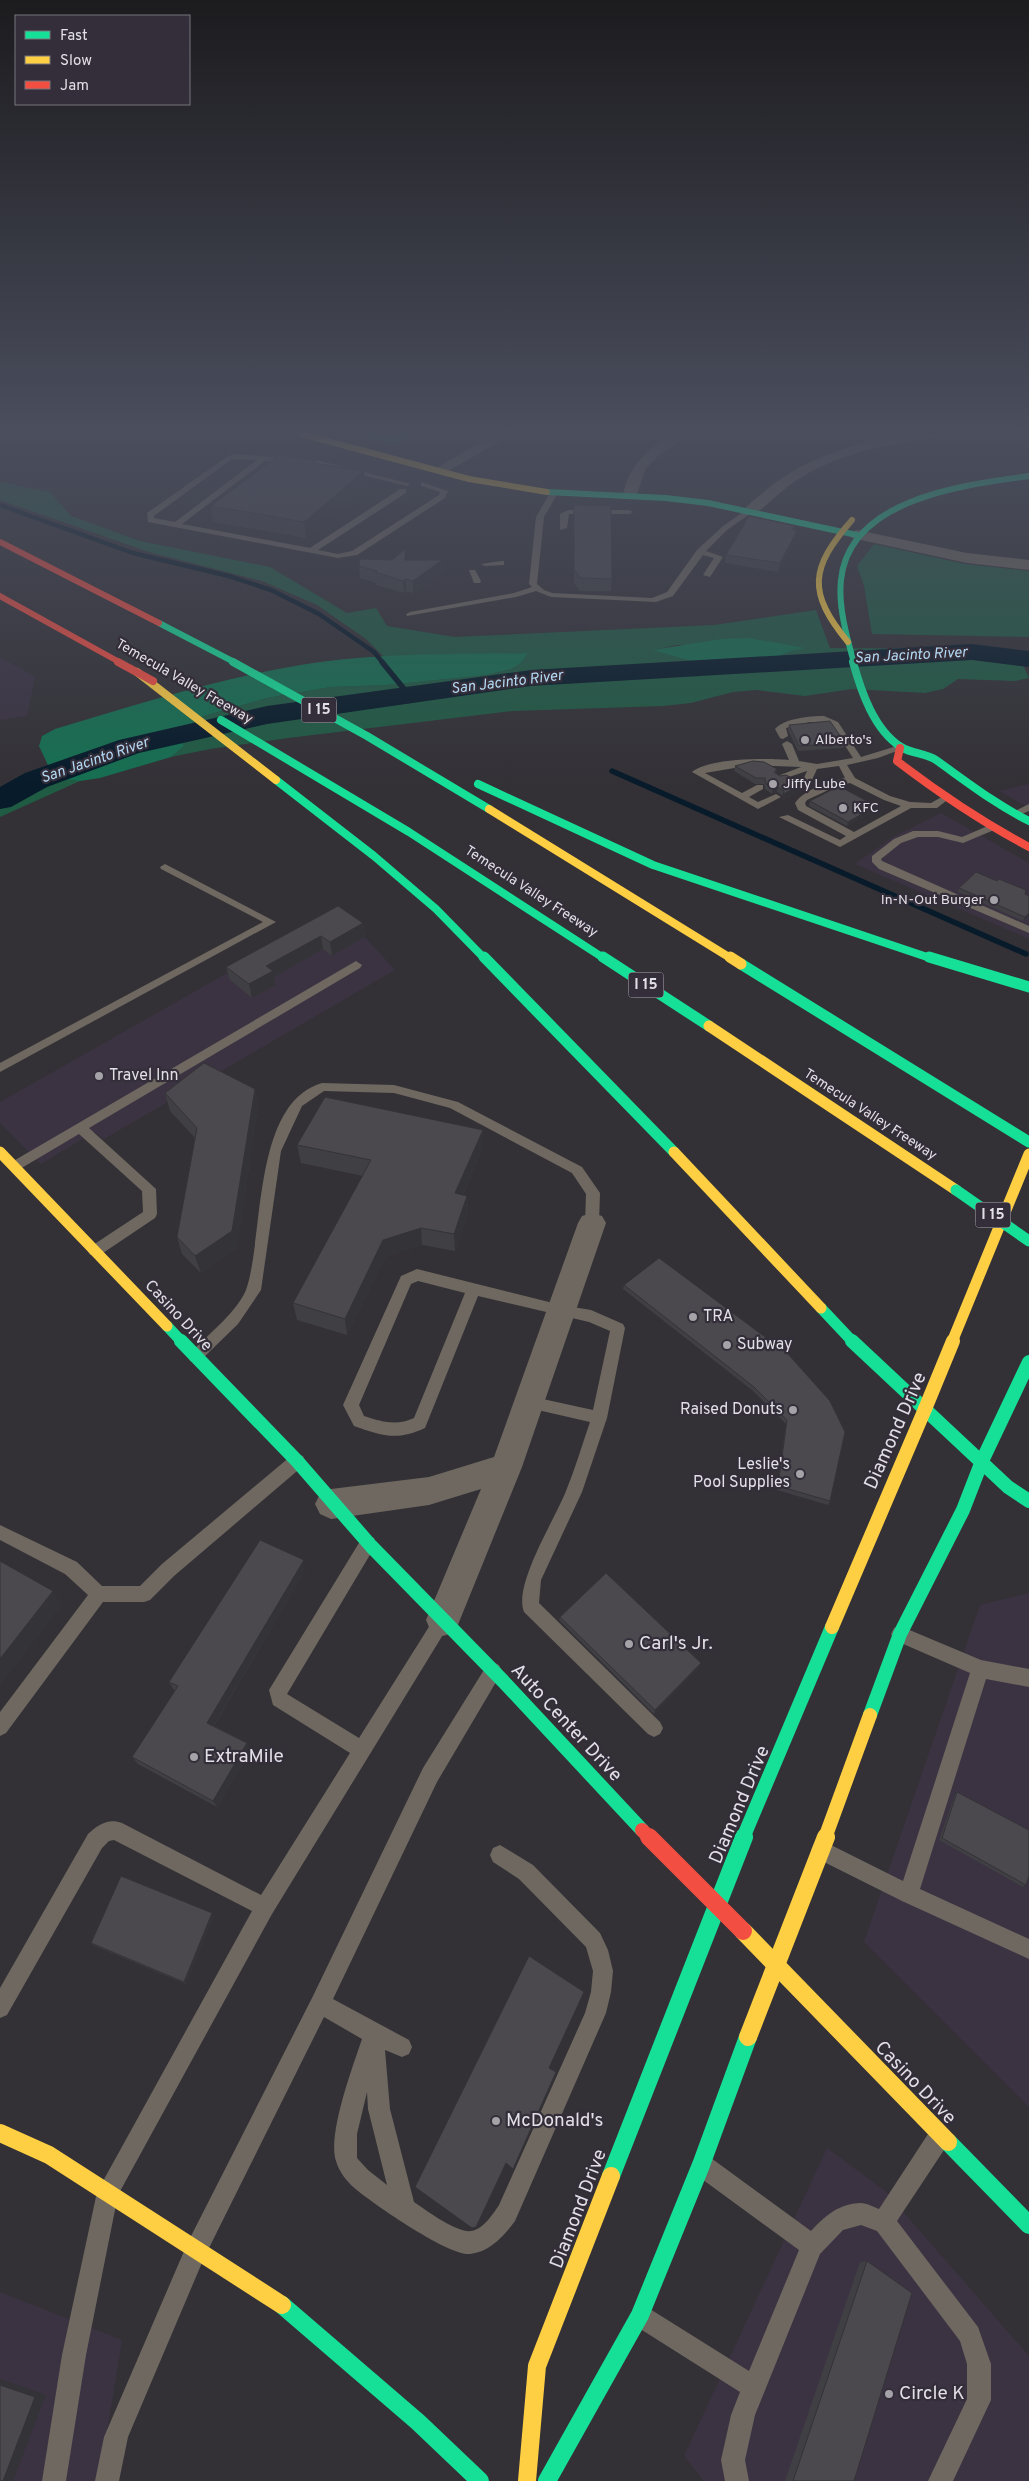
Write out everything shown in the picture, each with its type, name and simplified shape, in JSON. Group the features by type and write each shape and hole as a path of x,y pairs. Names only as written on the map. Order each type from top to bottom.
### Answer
{"main road":[{"name":"I 15","path":"15,550 212,650 426,770 990,1116 1029,1142"},
{"path":"827,550 817,579 822,604 832,625 848,642"},
{"path":"849,550 841,577 848,642 864,692 874,715 900,748 927,755 1014,814 1029,821"},
{"name":"Temecula Valley Freeway","path":"0,596 333,783 583,943 956,1190 1029,1241"},
{"path":"137,672 374,856 436,908 601,1075 871,1361 982,1461 1008,1487 1029,1501"},
{"path":"900,748 897,761 945,798 990,828 1029,847"},
{"path":"426,770 461,776 653,865 894,947 1029,988"},
{"path":"945,798 954,795 966,796 995,813 1014,814"},
{"name":"Casino Drive","path":"0,1152 296,1461 331,1504"},
{"name":"Diamond Drive","path":"527,2481 536,2366 717,1905 852,1577 925,1409 1029,1154"},
{"path":"547,2481 640,2315 701,2165 821,1850 900,1634 963,1510 982,1461 1029,1362"},
{"name":"Auto Center Drive","path":"331,1504 493,1671 664,1854 776,1966"},
{"name":"Casino Drive","path":"776,1966 941,2134 1024,2212"},
{"path":"0,2133 49,2155 287,2308 418,2422 480,2481"}],"street":[{"path":"928,550 967,558 1029,566"},
{"path":"443,1620 506,1468 592,1223"},
{"path":"331,1504 430,1491 506,1468"}],"lane":[{"path":"305,550 338,556 354,553 359,550"},
{"path":"537,550 533,584 552,595 653,600 670,594 700,552 719,557 707,575"},
{"path":"485,564 501,563"},
{"path":"472,572 477,581"},
{"path":"410,614 516,595 537,588"},
{"path":"795,762 780,729 783,726 828,719 835,723 849,748 859,760"},
{"path":"814,766 808,780 788,782 790,772 814,766 859,760 900,748"},
{"path":"750,801 696,772 732,764 795,762 814,766"},
{"path":"841,762 851,780 887,798 909,805 933,806 945,798"},
{"path":"851,780 834,784 804,798 800,803 802,808 853,836"},
{"path":"750,801 768,792 750,801"},
{"path":"784,817 840,844 909,805"},
{"path":"1014,814 1029,807"},
{"path":"990,828 963,840 937,832 917,833 899,840 883,851 876,858 877,862 883,867 1029,930"},
{"path":"0,1068 271,922 165,867"},
{"path":"15,1166 356,965"},
{"path":"195,1357 233,1320 254,1290 275,1151 297,1103 322,1087 394,1089 454,1105 577,1170 593,1193 592,1223"},
{"path":"80,1128 148,1189 150,1214 95,1250"},
{"path":"474,1289 420,1423 405,1431 385,1430 360,1421 351,1405 406,1280 416,1275 474,1289 561,1311 591,1316 618,1328 599,1418 574,1492 533,1580 530,1606 654,1728"},
{"path":"529,1402 599,1418"},
{"path":"0,1532 71,1568 99,1594 144,1594 168,1570 296,1461"},
{"path":"363,1751 277,1696 278,1690 368,1543"},
{"path":"0,1727 99,1594"},
{"path":"54,2481 74,2355 108,2192 265,1907 443,1620"},
{"path":"900,1634 980,1669 1029,1678"},
{"path":"910,1894 980,1669"},
{"path":"107,2481 116,2437 196,2250 320,2003 430,1775 493,1671"},
{"path":"0,2008 95,1841 104,1832 116,1830 265,1907"},
{"path":"821,1850 1029,1949"},
{"path":"374,2034 344,2142 346,2161 361,2179 404,2208 461,2243 476,2242 494,2231 507,2213 592,2024 602,1996 603,1966 600,1952 592,1940 526,1872 500,1855"},
{"path":"320,2003 374,2034 402,2046"},
{"path":"374,2034 378,2109 404,2208"},
{"path":"884,2222 941,2134"},
{"path":"701,2165 812,2246"},
{"path":"737,2481 733,2460 742,2415 812,2246 838,2220 861,2214 884,2222 970,2335 979,2364 979,2400 940,2481"},
{"path":"640,2315 754,2387"}],"shaded area":[{"path":"0,657 35,677 27,716 0,720"},
{"path":"1029,784 1029,808 999,791"},
{"path":"941,813 1029,863 1029,939 855,864 893,837"},
{"path":"328,916 339,919 365,937 395,970 104,1139 94,1132 41,1164 0,1123 0,1102"},
{"path":"1029,1593 1029,2107 864,1942 980,1605"},
{"path":"827,2148 885,2191 1029,2356 1029,2481 704,2481 684,2456"},
{"path":"0,2292 122,2340 99,2481 0,2481"}],"green space":[{"path":"143,550 184,550 270,567 347,613 376,608 387,626 455,637 714,625 816,610 830,648 987,649 1006,651 1019,657 1029,678 1015,681 958,679 943,689 925,693 852,689 805,696 757,690 733,692 691,703 663,706 513,711 288,738 210,749 171,757 183,747 183,733 197,718 267,698 331,687 387,685 487,675 511,669 520,664 527,653 384,657 366,639 317,605 262,581","holes":["677,645 786,645 805,648 788,652 750,672 730,672 653,650"]},
{"path":"870,550 900,550 965,564 1029,571 1029,637 872,634 864,586 857,566"},
{"path":"749,638 806,648 788,652 750,672 730,672 652,650 722,639"},
{"path":"528,653 520,664 511,669 487,675 387,685 331,687 267,698 197,718 183,733 183,747 171,757 100,778 80,781 54,778 39,746 42,736 55,729 120,709 252,674 320,662 371,657 424,654"},
{"path":"54,778 80,781 0,817 0,809 17,796"}],"water":[{"path":"50,772 54,778 17,796 0,809 0,791 27,778"}],"building":[{"path":"405,550 405,560 442,560 413,581 406,579 403,581 359,566 360,559 392,560"},
{"path":"574,550 612,550 612,579 581,578 574,570"},
{"path":"729,550 787,550 780,563 726,555"},
{"path":"830,721 845,743 799,746 789,725"},
{"path":"753,761 764,762 777,769 774,772 780,776 786,775 792,778 790,781 796,785 803,784 783,794 784,791 778,787 773,788 766,784 765,778 756,778 735,766"},
{"name":"KFC","path":"839,786 876,806 848,822 810,801"},
{"name":"In-N-Out Burger","path":"976,872 1026,890 1025,894 1029,896 1029,913 1025,917 959,888"},
{"path":"338,906 363,923 330,942 321,936 266,966 273,971 249,984 226,967"},
{"path":"204,1063 255,1089 232,1231 195,1256 177,1237 197,1128 165,1093"},
{"path":"325,1097 483,1130 455,1193 467,1196 454,1234 421,1228 383,1240 345,1319 293,1303 371,1160 297,1145"},
{"path":"659,1258 788,1354 830,1401 845,1432 830,1501 778,1486 787,1420 754,1387 624,1285"},
{"path":"260,1540 304,1560 207,1723 247,1743 213,1801 132,1757 178,1686 169,1682"},
{"path":"0,1561 53,1591 0,1659"},
{"name":"Carl's Jr.","path":"606,1573 701,1663 655,1710 560,1617"},
{"path":"957,1792 1029,1830 1029,1876 1026,1885 942,1838"},
{"path":"121,1876 212,1913 184,1982 91,1943"},
{"name":"McDonald's","path":"529,1956 584,1992 549,2068 556,2072 513,2169 506,2163 476,2227 472,2228 415,2187"},
{"path":"867,2261 912,2293 854,2481 793,2481"},
{"path":"0,2385 35,2397 3,2481 0,2481"}],"waterway":[{"path":"124,550 229,576 271,590 319,614 374,652 383,663"},
{"name":"San Jacinto River","path":"0,800 36,780 130,746 267,715 531,678 972,652 1029,659"},
{"path":"382,662 409,695"},
{"path":"612,771 1026,954"}],"traffic: fast":[{"path":"851,550 841,578 845,621 856,673 866,700 880,725 899,746 931,757 982,794 1029,821"},
{"path":"159,623 326,713 489,809"},
{"path":"221,720 409,832 709,1026"},
{"path":"276,780 374,856 436,909 601,1075 674,1152"},
{"path":"478,784 653,865 894,947 1029,987"},
{"path":"741,964 1029,1142"},
{"path":"956,1190 1029,1241"},
{"path":"821,1308 871,1361 1008,1487 1029,1501"},
{"path":"167,1326 297,1461 371,1546 503,1681 642,1830"},
{"path":"982,1461 1029,1362"},
{"path":"870,1715 900,1634 963,1510 982,1461"},
{"path":"611,2176 749,1824 832,1627"},
{"path":"547,2481 640,2315 701,2165 748,2037"},
{"path":"948,2142 1029,2225"},
{"path":"282,2305 418,2422 480,2481"}],"traffic: slow":[{"path":"829,550 817,578 822,604 831,621 848,642"},
{"path":"137,672 276,780"},
{"path":"489,809 741,964"},
{"path":"709,1026 956,1190"},
{"path":"0,1152 167,1326"},
{"path":"674,1152 821,1308"},
{"path":"925,1409 1029,1154"},
{"path":"832,1627 925,1409"},
{"path":"748,2037 821,1850 870,1715"},
{"path":"743,1931 948,2142"},
{"path":"0,2133 49,2155 282,2305"},
{"path":"527,2481 537,2366 611,2176"}],"traffic: jam":[{"path":"15,550 159,623"},
{"path":"0,596 153,681"},
{"path":"900,748 897,761 978,818 1029,847"},
{"path":"642,1830 743,1931"}],"place":[{"name":"Alberto's","path":"805,740"},
{"name":"Jiffy Lube","path":"773,784"},
{"name":"KFC","path":"843,808"},
{"name":"In-N-Out Burger","path":"994,900"},
{"name":"Travel Inn","path":"99,1076"},
{"name":"TRA","path":"693,1317"},
{"name":"Subway","path":"727,1345"},
{"name":"Raised Donuts","path":"793,1410"},
{"name":"Leslie's Pool Supplies","path":"800,1474"},
{"name":"Carl's Jr.","path":"629,1644"},
{"name":"ExtraMile","path":"194,1757"},
{"name":"McDonald's","path":"496,2121"},
{"name":"Circle K","path":"889,2394"}]}
